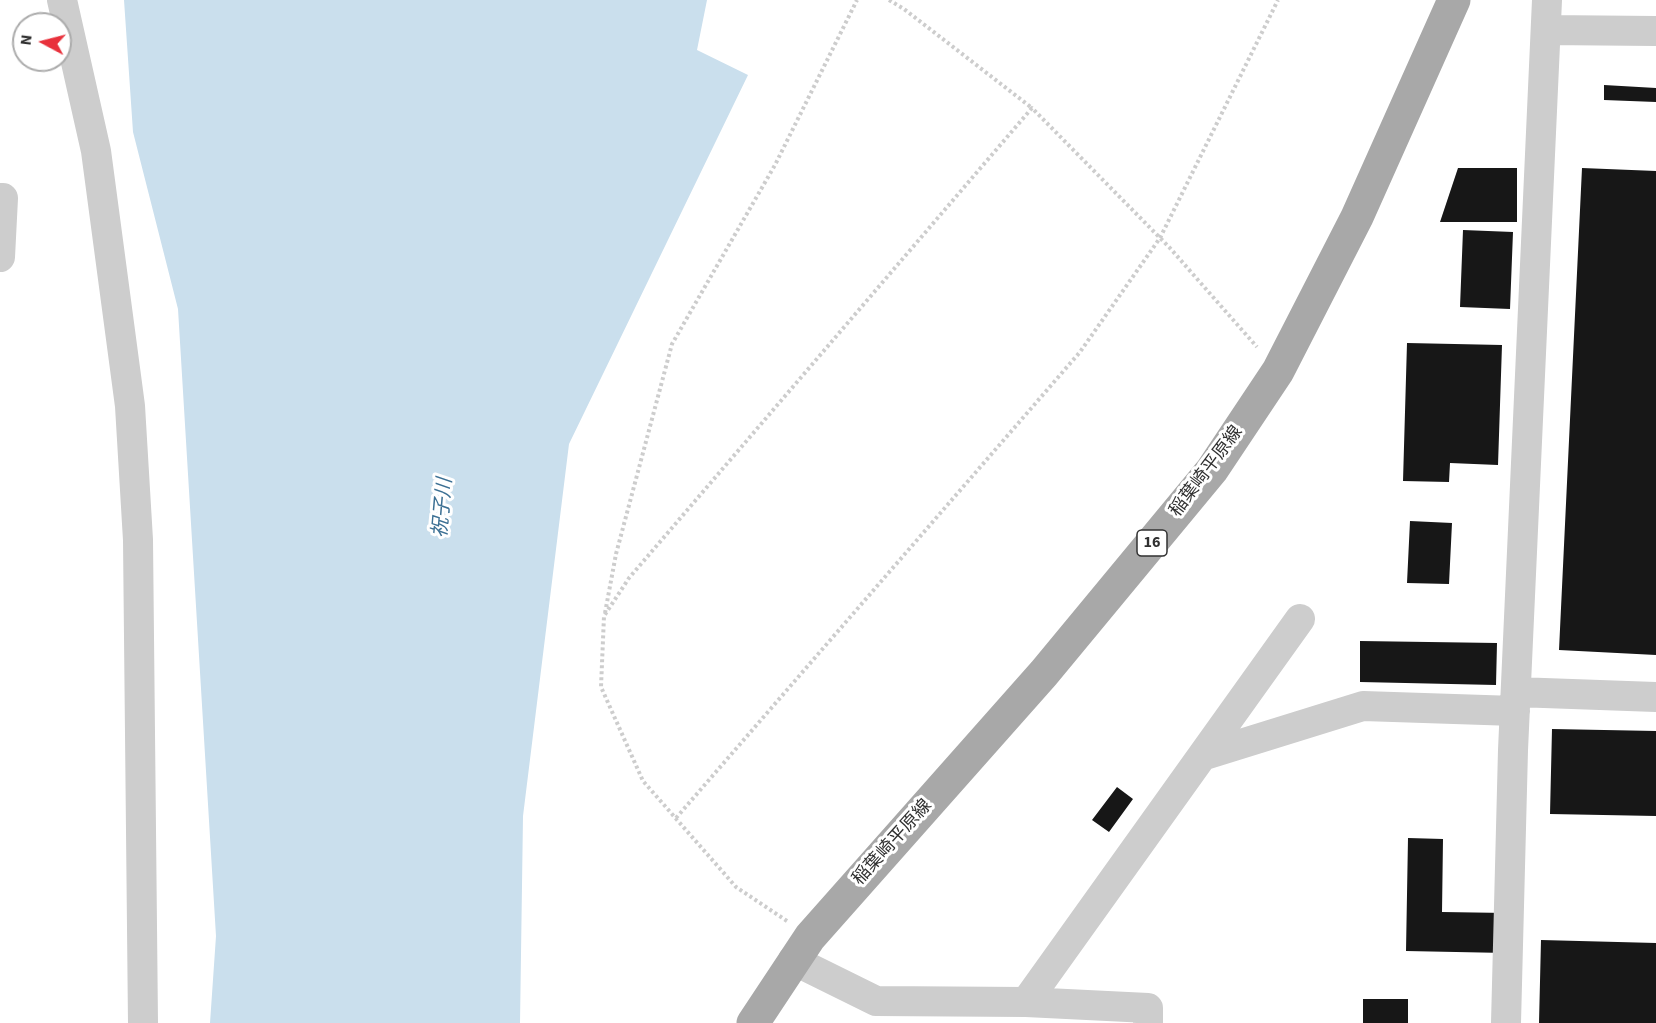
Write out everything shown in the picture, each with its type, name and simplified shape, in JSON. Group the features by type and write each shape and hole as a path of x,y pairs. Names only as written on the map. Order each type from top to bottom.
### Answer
{"main road":[{"name":"稲葉崎平原線","path":"753,1023 801,948 1044,673 1212,470 1278,371 1358,217 1454,0"}],"street":[{"path":"62,0 96,150 130,406 138,540 143,1023"},
{"path":"1506,1023 1516,702 1547,0"},
{"path":"1546,30 1656,31"},
{"path":"0,198 3,198 0,257"},
{"path":"1026,1002 1300,620"},
{"path":"1202,756 1363,706 1656,697"},
{"path":"801,948 876,1001 1026,1002 1148,1008 1148,1023"}],"path":[{"path":"801,948 736,887 643,781 602,687 604,616 616,554 672,344 775,165 857,0"},
{"path":"889,0 904,9 1032,108 1160,238 1278,371"},
{"path":"675,818 1080,352 1160,238 1278,0"},
{"path":"604,616 629,578 1032,108"}],"water":[{"name":"祝子川","path":"124,0 707,0 697,50 748,75 569,444 523,816 520,1023 210,1023 216,936 178,309 133,132"}],"building":[{"path":"1604,85 1656,88 1656,102 1604,100"},
{"path":"1458,168 1517,168 1517,222 1440,222"},
{"path":"1582,168 1656,171 1656,655 1559,650"},
{"path":"1463,230 1513,232 1510,309 1460,307"},
{"path":"1407,343 1502,345 1498,465 1450,463 1449,482 1403,481"},
{"path":"1410,521 1452,523 1449,584 1407,583"},
{"path":"1360,641 1497,643 1496,685 1360,682"},
{"path":"1552,729 1656,731 1656,816 1550,814"},
{"path":"1117,787 1133,799 1109,832 1092,820"},
{"path":"1408,838 1443,839 1442,912 1507,913 1506,953 1406,951"},
{"path":"1541,940 1656,943 1656,1023 1539,1023"},
{"path":"1363,999 1408,999 1408,1023 1363,1023"}]}
